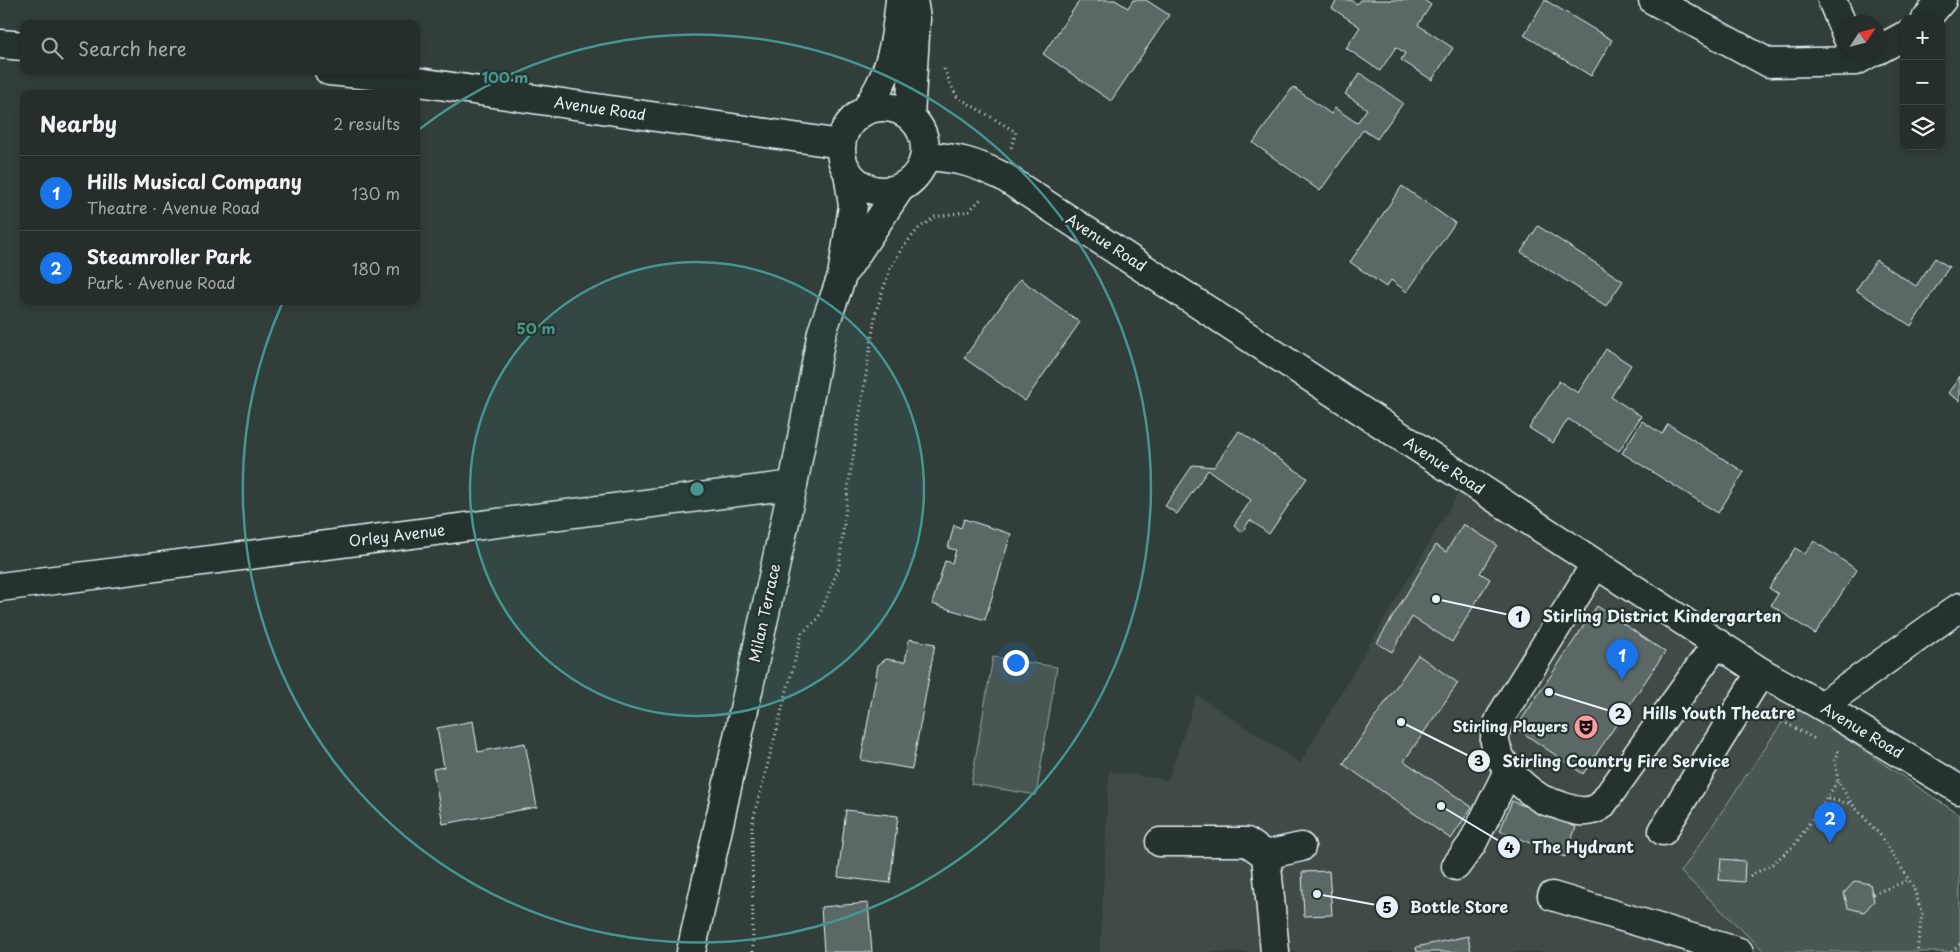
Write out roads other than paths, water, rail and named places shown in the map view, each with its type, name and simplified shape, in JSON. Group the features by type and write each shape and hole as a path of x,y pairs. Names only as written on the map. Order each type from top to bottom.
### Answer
{"street":[{"path":"866,110 882,82 890,61 900,0"},
{"path":"910,116 916,19 913,0"},
{"path":"1654,0 1770,63 1840,54"},
{"path":"1832,0 1841,15"},
{"path":"1929,15 1942,0"},
{"path":"1885,43 1900,37"},
{"path":"0,44 20,46"},
{"name":"Avenue Road","path":"370,75 841,144"},
{"path":"880,107 897,109 910,116 920,127 925,141 925,156 920,169 911,180 900,188 886,191 871,190 858,183 848,172 842,159 841,144 845,130 854,118 866,110 880,107"},
{"name":"Avenue Road","path":"925,156 954,158 977,164 1004,177 1761,672 1822,706 1960,790"},
{"name":"Milan Terrace","path":"691,952 793,485 822,332 842,276 853,206 848,172"},
{"name":"Milan Terrace","path":"842,276 900,188"},
{"name":"Orley Avenue","path":"0,587 793,485"},
{"path":"1595,565 1496,727 1495,742 1502,761 1523,786 1541,799 1580,812 1593,811 1601,806 1717,643"},
{"path":"1822,706 1960,607"},
{"path":"1663,831 1761,672"},
{"path":"1456,866 1472,844 1509,769"},
{"path":"1160,842 1247,842 1266,855 1301,847"},
{"path":"1266,855 1275,952"},
{"path":"1552,896 1739,952"}],"place":[{"name":"Stirling District Kindergarten","path":"1436,599"},
{"name":"Hills Musical Company","path":"1622,680"},
{"name":"Hills Youth Theatre","path":"1549,692"},
{"name":"Stirling Country Fire Service","path":"1401,722"},
{"name":"Stirling Players","path":"1586,727"},
{"name":"The Hydrant","path":"1441,806"},
{"name":"Steamroller Park","path":"1830,843"},
{"name":"Bottle Store","path":"1317,894"}]}
